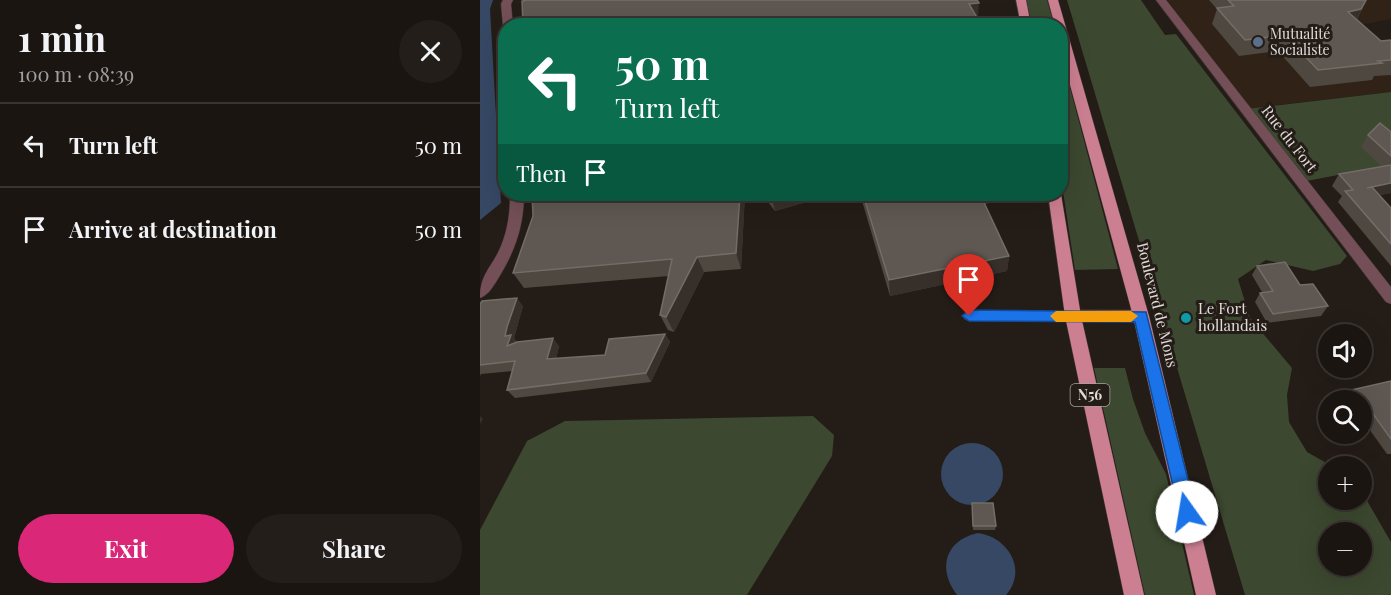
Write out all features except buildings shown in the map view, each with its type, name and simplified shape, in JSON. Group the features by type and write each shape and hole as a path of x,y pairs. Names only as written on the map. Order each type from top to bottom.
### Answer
{"main road":[{"path":"1021,0 1024,18"},
{"name":"Boulevard de Mons","path":"1053,0 1058,18"},
{"name":"Boulevard de Mons","path":"1068,56 1141,316 1206,595"},
{"name":"N56","path":"1055,201 1073,316 1134,595"}],"street":[{"path":"507,18 506,4 508,0"},
{"name":"Rue du Fort","path":"1161,0 1391,298"},
{"path":"480,292 507,252 514,233 518,201"},
{"path":"1073,316 1141,316"}],"lane":[{"path":"969,316 1073,316"}],"shaded area":[{"path":"1161,0 1391,0 1391,19 1356,26 1391,69 1391,92 1245,109"}],"green space":[{"path":"1026,0 1047,0 1052,18 1030,18"},
{"path":"1067,0 1141,0 1165,35 1176,34 1347,256 1340,264 1313,271 1266,260 1238,279 1250,318 1292,368 1287,395 1289,422 1307,452 1318,458 1318,510 1372,509 1391,542 1391,595 1245,595"},
{"path":"1068,80 1118,269 1075,270 1064,201 1068,201"},
{"path":"1391,92 1391,165 1301,182 1246,109"},
{"path":"1094,368 1125,368 1145,433 1166,474 1194,595 1145,595"},
{"path":"813,416 834,435 832,456 747,595 480,595 480,530 527,441 565,421"}],"water":[{"path":"480,0 493,0 490,9 498,150 498,201 501,203 480,220"},
{"path":"972,443 989,448 994,452 998,457 1003,474 998,491 994,496 989,500 972,505 955,500 950,496 946,491 941,474 946,457 950,452 955,448"},
{"path":"978,533 998,541 1012,556 1015,575 1006,595 957,595 951,585 946,566 952,549 958,542"}],"slow traffic":[{"path":"1056,316 1131,316"}],"place":[{"name":"Mutualité Socialiste","path":"1258,42"},
{"name":"Le Fort hollandais","path":"1186,318"}],"route":[{"path":"969,316 1141,316 1187,512"}]}
